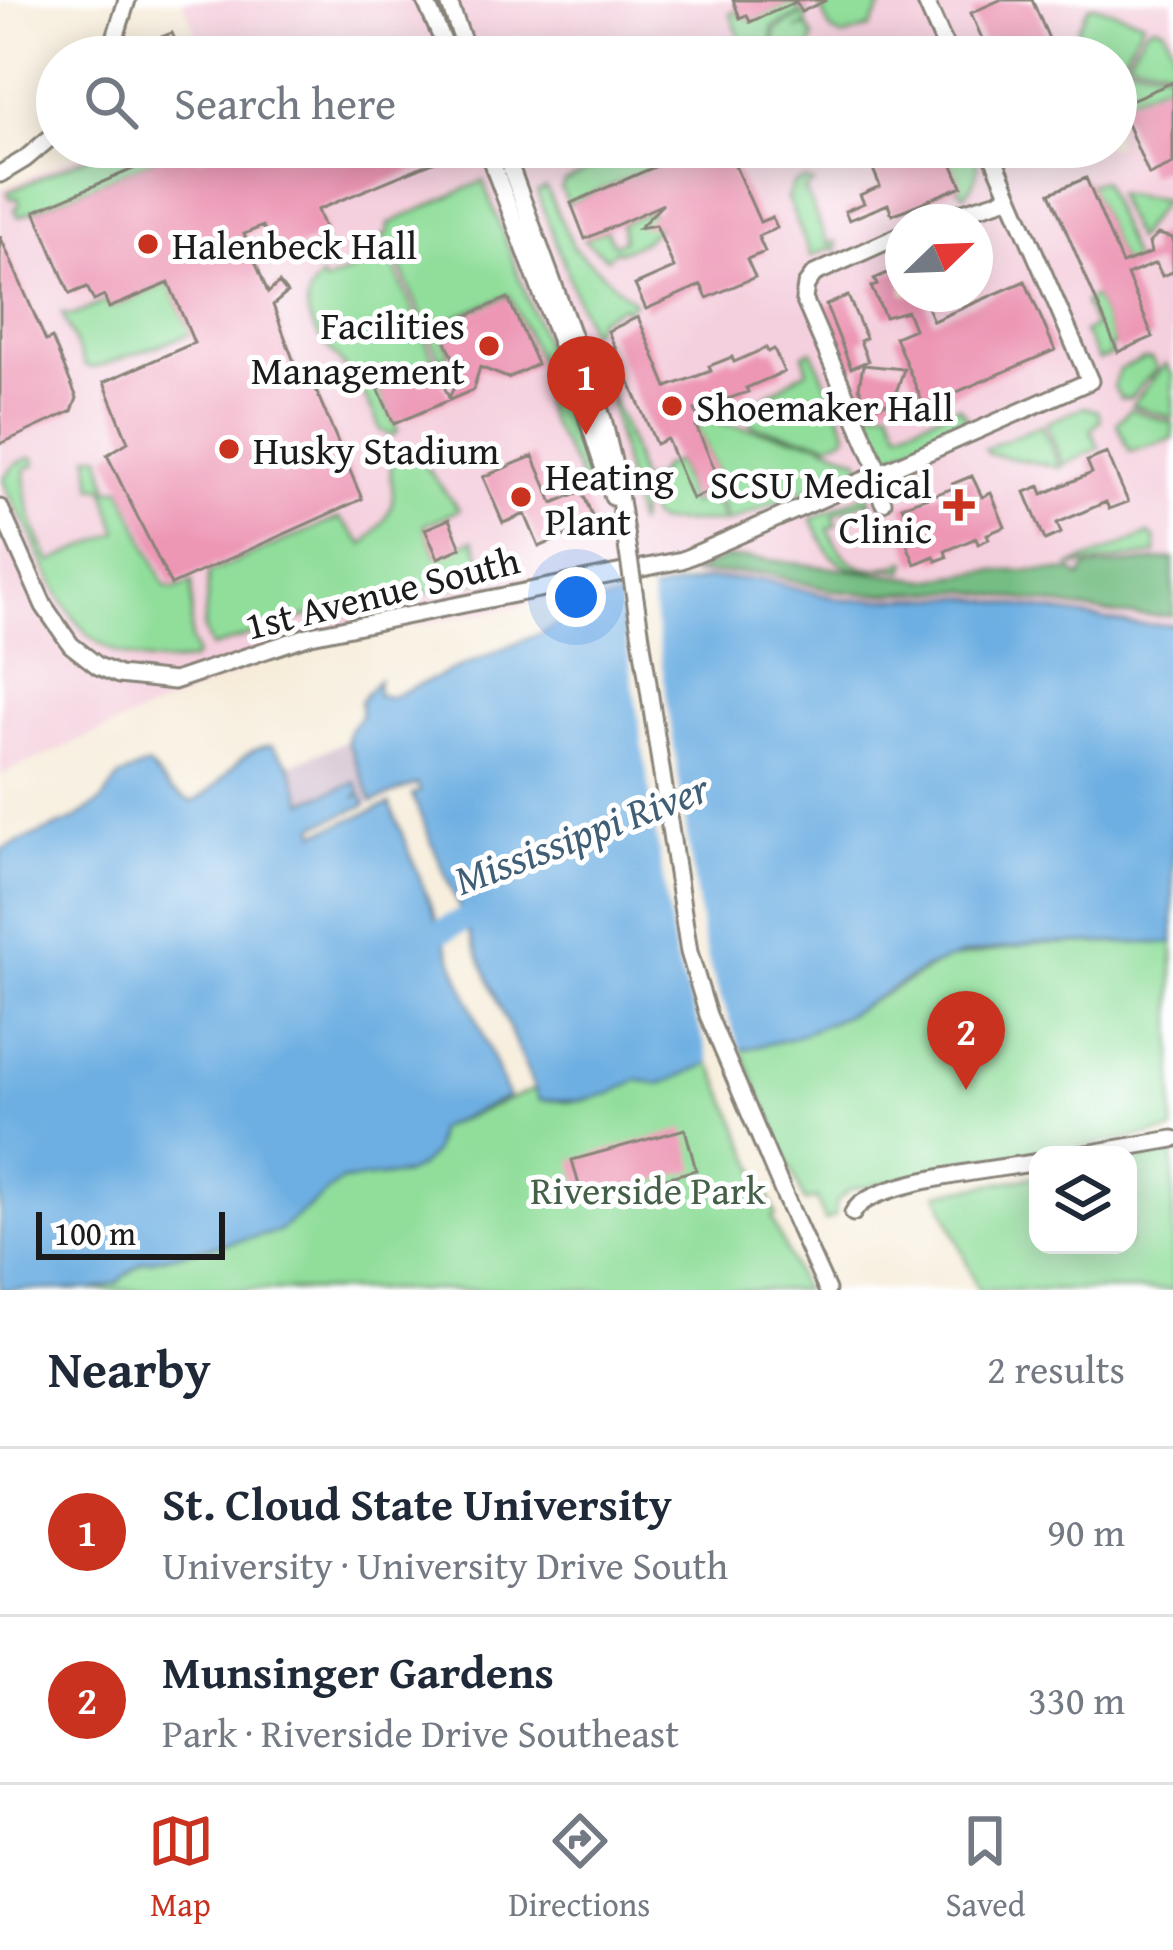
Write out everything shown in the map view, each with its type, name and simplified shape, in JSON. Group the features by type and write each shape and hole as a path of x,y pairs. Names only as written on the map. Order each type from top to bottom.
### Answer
{"street":[{"path":"116,36 127,0"},
{"path":"425,0 441,36"},
{"path":"448,0 461,36"},
{"path":"925,0 941,36"},
{"path":"0,174 36,147"},
{"path":"494,168 577,386 622,523"},
{"path":"511,168 591,381 616,474 688,952 707,1015 827,1290"},
{"path":"989,204 1009,194 998,168"},
{"name":"1st Avenue South","path":"0,508 50,618 71,645 98,666 132,679 174,681 310,634 664,565 699,554 1090,381 1009,194"},
{"path":"884,502 805,291 808,280 820,270 885,242"},
{"path":"1133,1146 1173,1139"},
{"path":"853,1213 858,1202 871,1194 1029,1164"}],"shaded area":[{"path":"182,0 1173,0 1173,625 1132,624 967,597 843,600 762,579 676,577 301,646 0,775 0,190 49,168 1137,168 1137,36 198,36"},
{"path":"347,741 373,802 366,805 362,796 354,794 303,802 290,765"}],"green space":[{"path":"817,0 885,0 870,28 846,36 831,31"},
{"path":"796,2 801,13 772,28 772,36 740,36 730,13 737,10 750,21"},
{"path":"1089,6 1144,21 1135,36 1076,36"},
{"path":"807,13 806,23 795,30 807,25 812,36 775,36 774,31"},
{"path":"1164,28 1173,48 1173,68 1137,61 1137,43 1146,29"},
{"path":"1137,65 1172,72 1173,79 1137,94"},
{"path":"62,168 134,168 19,217 18,197 11,199 8,192"},
{"path":"595,168 652,168 568,204 561,189 564,182"},
{"path":"954,168 977,168 965,195 957,188 961,186"},
{"path":"1102,180 1133,260 1122,264 1088,184"},
{"path":"483,181 573,419 592,487 584,490 547,415 542,390 550,385 509,295 438,324 449,354 440,360 393,249 377,250 386,245 382,236 388,234 389,224"},
{"path":"813,183 805,190 828,244 836,241 837,250 811,256 787,198 793,184"},
{"path":"546,188 574,248 634,302 597,319 593,330 589,331 537,192"},
{"path":"1115,193 1164,200 1135,240"},
{"path":"650,211 657,228 643,242 617,249 607,258 584,240 606,230 613,244 624,240 621,224"},
{"path":"389,254 434,360 377,386 398,431 392,436 381,431 359,387 314,328 307,303 321,277 324,283"},
{"path":"169,283 191,334 94,368 85,366 62,313 72,316 107,301 110,308"},
{"path":"1094,296 1115,344 1109,347 1112,355 1098,360 1084,332 1094,327 1084,303"},
{"path":"812,350 846,436 830,443 753,426 746,413 751,406 807,370 804,354"},
{"path":"1151,359 1157,368 1130,398 1121,398 1113,386 1119,370"},
{"path":"1165,364 1173,375 1173,418 1132,405"},
{"path":"607,386 638,472 637,526"},
{"path":"864,404 876,410 890,408 900,430 958,406 967,416 891,456 883,450"},
{"path":"1084,407 1098,411 1101,420 1091,430 1099,448 1063,465 1046,423"},
{"path":"1130,409 1173,423 1173,439 1130,452 1117,423"},
{"path":"698,419 818,442 859,459 862,467 728,522 714,489 722,485 696,426"},
{"path":"1041,425 1060,467 988,454 985,449"},
{"path":"407,452 421,460 459,510 424,525 437,556 473,540 491,579 309,616 211,648 204,629 209,573 339,518 364,545 390,509 393,461"},
{"path":"89,455 101,455 109,490 121,488 165,586 174,589 192,582 191,640 196,655 191,661 129,657 87,633 57,591 11,499 3,478 17,463 32,457 34,466 26,468 29,505 51,562 118,532 104,487 93,487"},
{"path":"676,461 690,504 713,497 724,522 658,522 650,517 643,481"},
{"path":"868,493 873,509 866,501 833,515 837,525 828,529 842,552 858,566 880,569 907,561 904,571 862,570 841,564 817,531 812,519"},
{"path":"1149,534 1156,540 1156,554 1068,567"},
{"path":"725,558 927,580 986,571 1072,571 1081,578 1086,568 1173,559 1173,616 1121,615 967,591 833,591 763,573 690,574"},
{"path":"1035,943 1173,943 1173,1131 1090,1146 1029,1146 1029,1157 851,1189 836,1202 835,1216 825,1221 816,1198 805,1202 741,1050 793,1038 847,1015 946,960"},
{"name":"Riverside Park","path":"711,1062 803,1290 91,1290 117,1283 142,1262 278,1232 341,1181 405,1174 434,1151 437,1129 535,1089 559,1101 586,1100 637,1080 675,1078"},
{"path":"1173,1153 1173,1290 978,1290 938,1193 1029,1178 1029,1254 1137,1254 1137,1159"}],"water":[{"path":"707,579 762,579 843,600 967,597 1132,624 1173,625 1173,943 1035,943 965,954 928,967 847,1015 793,1038 741,1050 669,1081 637,1080 612,1093 578,1101 539,1100 412,795 420,791 417,784 373,802 347,741 349,731 361,716 360,701 378,680 377,695 390,697 539,634 594,605"},
{"path":"272,745 290,765 304,802 356,782 360,791 356,797 362,795 366,805 315,826 317,833 390,804 508,1097 437,1129 434,1151 420,1166 405,1174 341,1181 278,1232 142,1262 117,1283 95,1289 0,1290 0,850 73,820 102,801 119,777 148,765 170,790 192,802 248,753"}],"pier":[{"path":"650,586 702,935 743,1056 713,1068 675,957 620,596"}],"building":[{"path":"733,0 827,0 801,12 796,2 750,22 747,15 740,18"},
{"path":"1000,0 1032,0 1048,36 981,36 971,13"},
{"path":"1173,82 1173,164 1149,175 1137,147 1137,97"},
{"path":"135,168 419,168 317,210 327,235 277,257 263,226 244,234 268,293 279,283 287,293 273,305 297,370 309,374 362,499 171,585 107,455 128,442 104,382 194,343 169,283 109,308 104,296 94,301 87,287 70,294 35,211"},
{"path":"652,168 736,168 760,222 772,217 777,228 758,236 765,252 747,259 755,277 707,298 701,285 646,309 635,285 674,268 656,225 639,228 663,204 585,239 571,203"},
{"path":"873,168 954,168 962,186 919,204 885,204 849,220 845,211 864,203 860,195 880,186"},
{"path":"1086,178 1122,264 1151,253 1149,243 1158,234 1173,238 1173,272 1162,276 1156,263 1127,275 1153,337 1118,352 1050,193"},
{"path":"0,236 77,398 72,411 0,444"},
{"path":"885,274 885,312 903,312 885,317 871,287 877,285 874,279"},
{"path":"1025,281 1055,350 924,406 895,337 914,329 907,312 929,312 933,321 954,312 993,312 993,295"},
{"path":"848,296 866,338 860,341 868,361 851,368 826,305"},
{"name":"Facilities Management","path":"508,298 537,364 508,378 480,367 473,390 394,424 378,388 435,364 449,398 460,374 440,327"},
{"name":"Shoemaker Hall","path":"638,317 667,387 711,371 709,366 732,357 734,362 766,348 768,352 774,349 784,372 746,388 748,392 695,410 700,424 696,426 722,486 692,499 667,439 656,444 608,331"},
{"path":"863,365 904,369 893,401 878,406 864,399 859,387"},
{"path":"1107,453 1128,502 1109,509 1106,502 1057,523 1061,533 1045,540 1025,492 1040,486 1043,494 1092,473 1087,461"},
{"name":"Heating Plant","path":"533,456 553,503 582,491 595,523 539,547 525,514 503,523 483,477"},
{"path":"972,476 982,497 991,493 1005,527 987,534 989,539 978,544 976,538 945,551 947,557 936,561 934,556 915,564 902,532 911,528 902,506 954,488 952,484"},
{"path":"449,519 461,548 438,558 425,529"},
{"path":"685,1129 696,1170 583,1200 572,1160"}],"waterway":[{"name":"Mississippi River","path":"418,942 490,908"}],"place":[{"name":"Halenbeck Hall","path":"148,244"},
{"name":"Facilities Management","path":"489,346"},
{"name":"Shoemaker Hall","path":"672,406"},
{"name":"St. Cloud State University","path":"586,435"},
{"name":"Husky Stadium","path":"229,449"},
{"name":"Heating Plant","path":"521,497"},
{"name":"SCSU Medical Clinic","path":"959,505"},
{"name":"Munsinger Gardens","path":"966,1090"}]}
